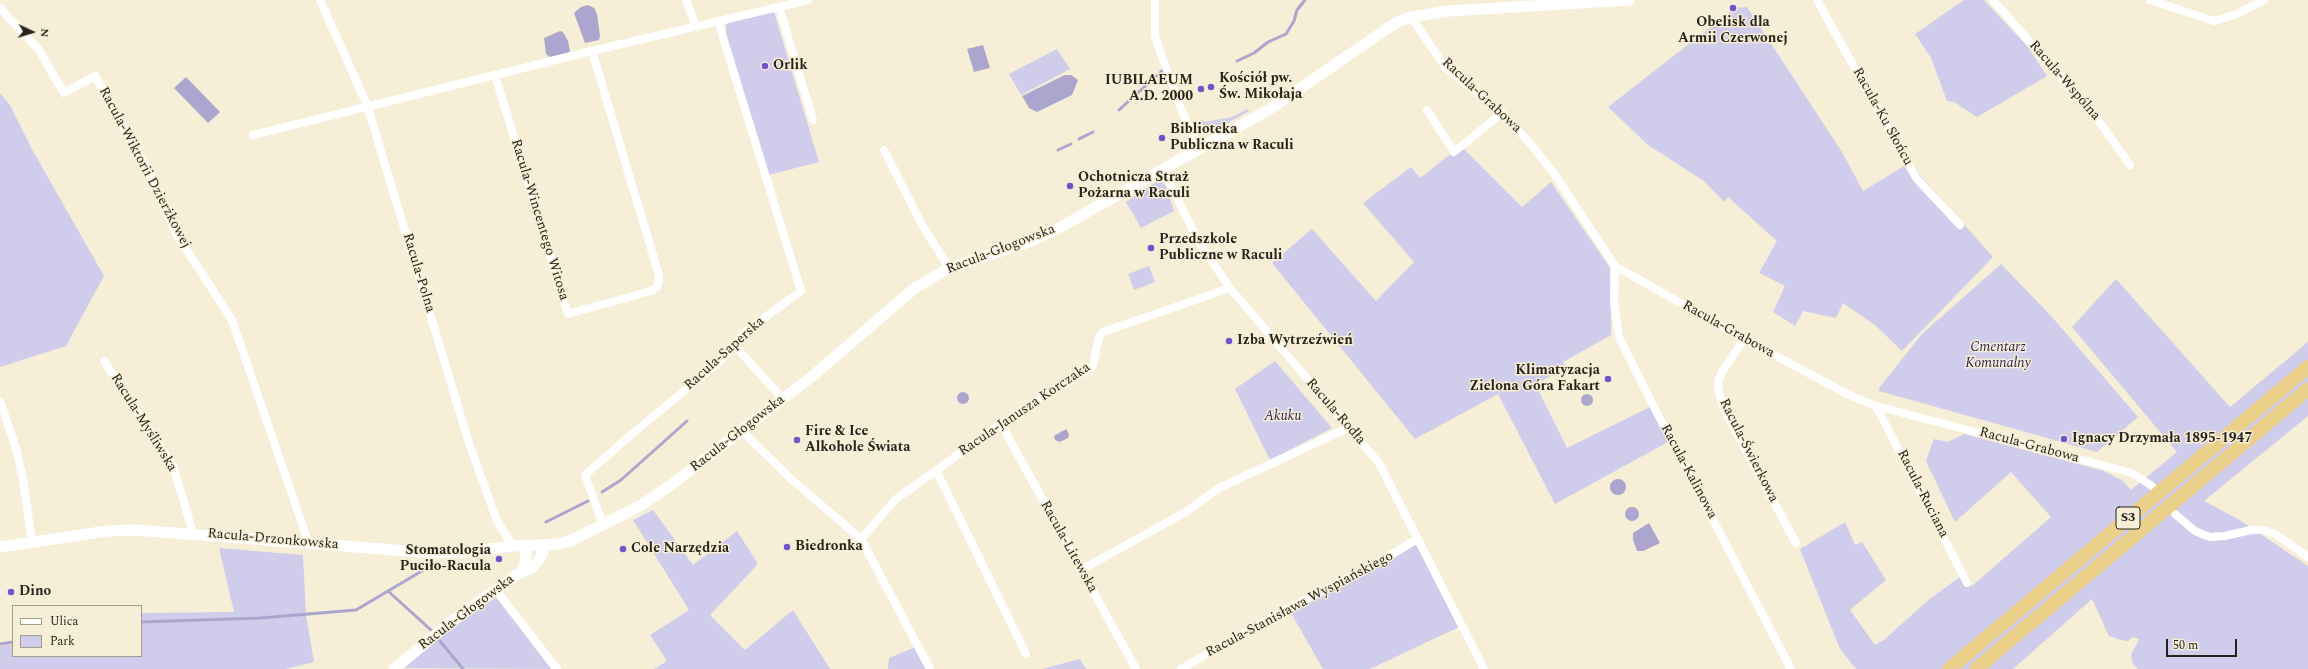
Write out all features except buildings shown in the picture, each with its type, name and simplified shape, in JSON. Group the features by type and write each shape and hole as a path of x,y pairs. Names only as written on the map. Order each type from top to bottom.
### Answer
{"highway":[{"name":"S3","path":"1949,669 2308,367"},
{"name":"S3","path":"1976,669 2308,389"}],"street":[{"name":"Racula-Polna","path":"320,0 367,105 469,443 498,521 513,546"},
{"path":"686,0 696,26"},
{"path":"253,135 367,105 495,75 592,50 808,0"},
{"path":"1155,0 1155,37 1181,109 1200,148"},
{"name":"Racula-Głogowska","path":"394,669 451,622 521,572 532,568 539,560 546,545 570,541 603,525 657,495 783,399 915,288 949,268 1045,235 1303,88 1384,30 1411,17 1449,11 1629,0"},
{"name":"Racula-Ku Słońcu","path":"1817,0 1881,118 1914,173 1960,225"},
{"name":"Racula-Wspólna","path":"1993,0 2098,120 2130,165"},
{"path":"2150,0 2214,21 2237,14 2264,0"},
{"path":"779,7 812,120"},
{"name":"Racula-Wiktorii Dzierżkowej","path":"0,8 39,50 64,93 95,76 145,165 177,235 232,320 309,544"},
{"name":"Racula-Grabowa","path":"1411,17 1446,68 1502,113 1553,172 1615,266 1744,339 1846,394 1876,406 2132,473 2152,486"},
{"name":"Racula-Saperska","path":"603,525 585,475 716,364 745,332 799,293 801,287 718,21"},
{"name":"Racula-Wincentego Witosa","path":"495,75 568,314 612,301 651,292 657,287 659,281 659,275 592,50"},
{"path":"1427,110 1454,152 1502,113"},
{"path":"884,150 921,223 949,268"},
{"name":"Racula-Rodła","path":"1163,169 1198,241 1230,288 1379,463 1484,669"},
{"name":"Racula-Kalinowa","path":"1615,266 1614,301 1619,337 1791,669"},
{"name":"Racula-Janusza Korczaka","path":"861,539 896,499 1001,424 1093,366 1099,337 1103,332 1230,288"},
{"name":"Racula-Świerkowa","path":"1744,339 1722,372 1718,381 1719,393 1723,407 1796,543"},
{"path":"734,345 783,399"},
{"name":"Racula-Myśliwska","path":"104,361 173,466 193,533"},
{"path":"0,401 16,448 23,478 32,542"},
{"name":"Racula-Ruciana","path":"1876,406 1967,583"},
{"name":"Racula-Litewska","path":"1001,424 1136,669"},
{"path":"1081,570 1184,513 1219,488 1348,428"},
{"path":"742,431 790,478 861,539 930,669"},
{"path":"936,470 1026,654"},
{"path":"2176,514 2195,531 2210,537 2225,536 2251,530 2263,530 2275,534 2308,557"},
{"name":"Racula-Drzonkowska","path":"0,547 107,531 135,530 193,533 309,544 440,553 476,551 513,546 546,545"},
{"name":"Racula-Stanisława Wyspiańskiego","path":"1182,669 1289,608 1383,560 1417,539"},
{"path":"521,572 525,563 527,546"},
{"path":"496,590 557,669"}],"green space":[{"path":"1964,0 1984,0 2028,47 2047,76 1977,117 1954,102 1947,101 1931,58 1915,34"},
{"path":"1747,7 1842,152 1863,191 1909,163 1993,257 1902,351 1875,325 1843,303 1836,318 1803,311 1795,326 1773,312 1785,286 1759,273 1777,241 1728,197 1724,202 1704,181 1648,145 1608,107 1735,8"},
{"path":"774,12 819,162 768,175 726,39 726,25 731,21"},
{"path":"1057,49 1070,69 1021,95 1009,74"},
{"path":"0,93 10,105 34,153 104,276 66,346 0,367"},
{"path":"1248,109 1249,111 1211,132 1207,132 1201,120 1205,122 1232,117"},
{"path":"1461,146 1522,207 1551,182 1610,268 1611,335 1563,362 1567,368 1535,384 1567,448 1650,407 1668,442 1555,504 1498,394 1415,439 1272,263 1312,229 1376,301 1414,262 1363,203 1411,167 1420,178"},
{"path":"1159,180 1165,185 1174,211 1141,228 1126,202"},
{"name":"Cmentarz Komunalny","path":"2001,264 2052,317 2138,417 2097,452 1879,391 1879,388 1922,334"},
{"path":"1149,266 1155,282 1134,290 1128,274"},
{"path":"2116,279 2230,407 2308,342 2308,416 2204,501 2238,519 2308,566 2308,669 2138,669 2133,664 2131,655 2139,639 2133,637 2128,641 2109,636 2092,599 2013,669 1856,669 1840,649 1800,549 1845,522 1855,545 1862,542 1886,580 1850,610 1875,645 1884,640 1927,601 1965,573 1972,586 2051,517 2011,472 1955,522 1926,461 1934,439 1948,442 1964,434 2104,471 2123,481 2131,490 2177,452 2072,327"},
{"name":"Akuku","path":"1275,361 1332,428 1270,460 1235,389"},
{"path":"653,510 693,565 737,531 758,564 710,615 745,650 793,610 830,669 654,669 667,661 650,635 689,610 633,520"},
{"path":"1416,544 1459,627 1370,669 1323,669 1291,613"},
{"path":"219,548 303,555 306,615 314,662 286,669 0,669 0,646 12,644 12,657 142,657 142,613 234,612"},
{"path":"496,597 551,669 402,668 425,648"},
{"path":"918,646 930,669 888,669 889,658"},
{"path":"1080,659 1086,669 1042,669"}],"shaded area":[{"path":"588,5 594,8 597,14 600,36 599,40 585,43 574,13 581,7"},
{"path":"560,31 563,32 568,41 570,52 550,57 546,54 544,38"},
{"path":"983,45 990,68 974,72 967,49"},
{"path":"1065,75 1071,75 1078,80 1072,95 1037,112 1029,108 1022,96"},
{"path":"186,77 220,112 208,123 174,88"},
{"path":"961,392 965,392 969,398 965,404 961,404 957,400 957,396"},
{"path":"1585,394 1589,394 1593,400 1589,406 1585,406 1581,402 1581,398"},
{"path":"1066,429 1069,434 1068,438 1060,442 1055,440 1054,436"},
{"path":"1618,479 1625,484 1626,487 1621,494 1618,495 1611,490 1610,487 1615,480"},
{"path":"1632,507 1637,509 1639,514 1637,519 1632,521 1627,519 1625,514 1627,509"},
{"path":"1649,523 1660,543 1643,551 1637,551 1633,540 1633,533"}],"waterway":[{"path":"1237,61 1254,53 1268,42 1286,34 1294,21 1297,10 1305,0"},
{"path":"1119,110 1163,70"},
{"path":"1079,139 1093,132"},
{"path":"1058,150 1071,144"},
{"path":"602,492 621,480 687,421"},
{"path":"546,522 588,501"},
{"path":"142,622 261,618 356,610 432,565"},
{"path":"388,591 432,631"},
{"path":"440,641 463,669"},
{"path":"0,644 12,642"}],"place":[{"name":"Obelisk dla Armii Czerwonej","path":"1733,8"},
{"name":"Orlik","path":"765,66"},
{"name":"Kościół pw. Św. Mikołaja","path":"1211,87"},
{"name":"IUBILAEUM A.D. 2000","path":"1201,89"},
{"name":"Biblioteka Publiczna w Raculi","path":"1162,138"},
{"name":"Ochotnicza Straż Pożarna w Raculi","path":"1070,186"},
{"name":"Przedszkole Publiczne w Raculi","path":"1151,248"},
{"name":"Izba Wytrzeźwień","path":"1229,341"},
{"name":"Klimatyzacja Zielona Góra Fakart","path":"1608,379"},
{"name":"Ignacy Drzymała 1895-1947","path":"2064,439"},
{"name":"Fire & Ice Alkohole Świata","path":"797,440"},
{"name":"Biedronka","path":"787,547"},
{"name":"Cole Narzędzia","path":"623,549"},
{"name":"Stomatologia Puciło-Racula","path":"499,559"},
{"name":"Dino","path":"11,592"}]}
